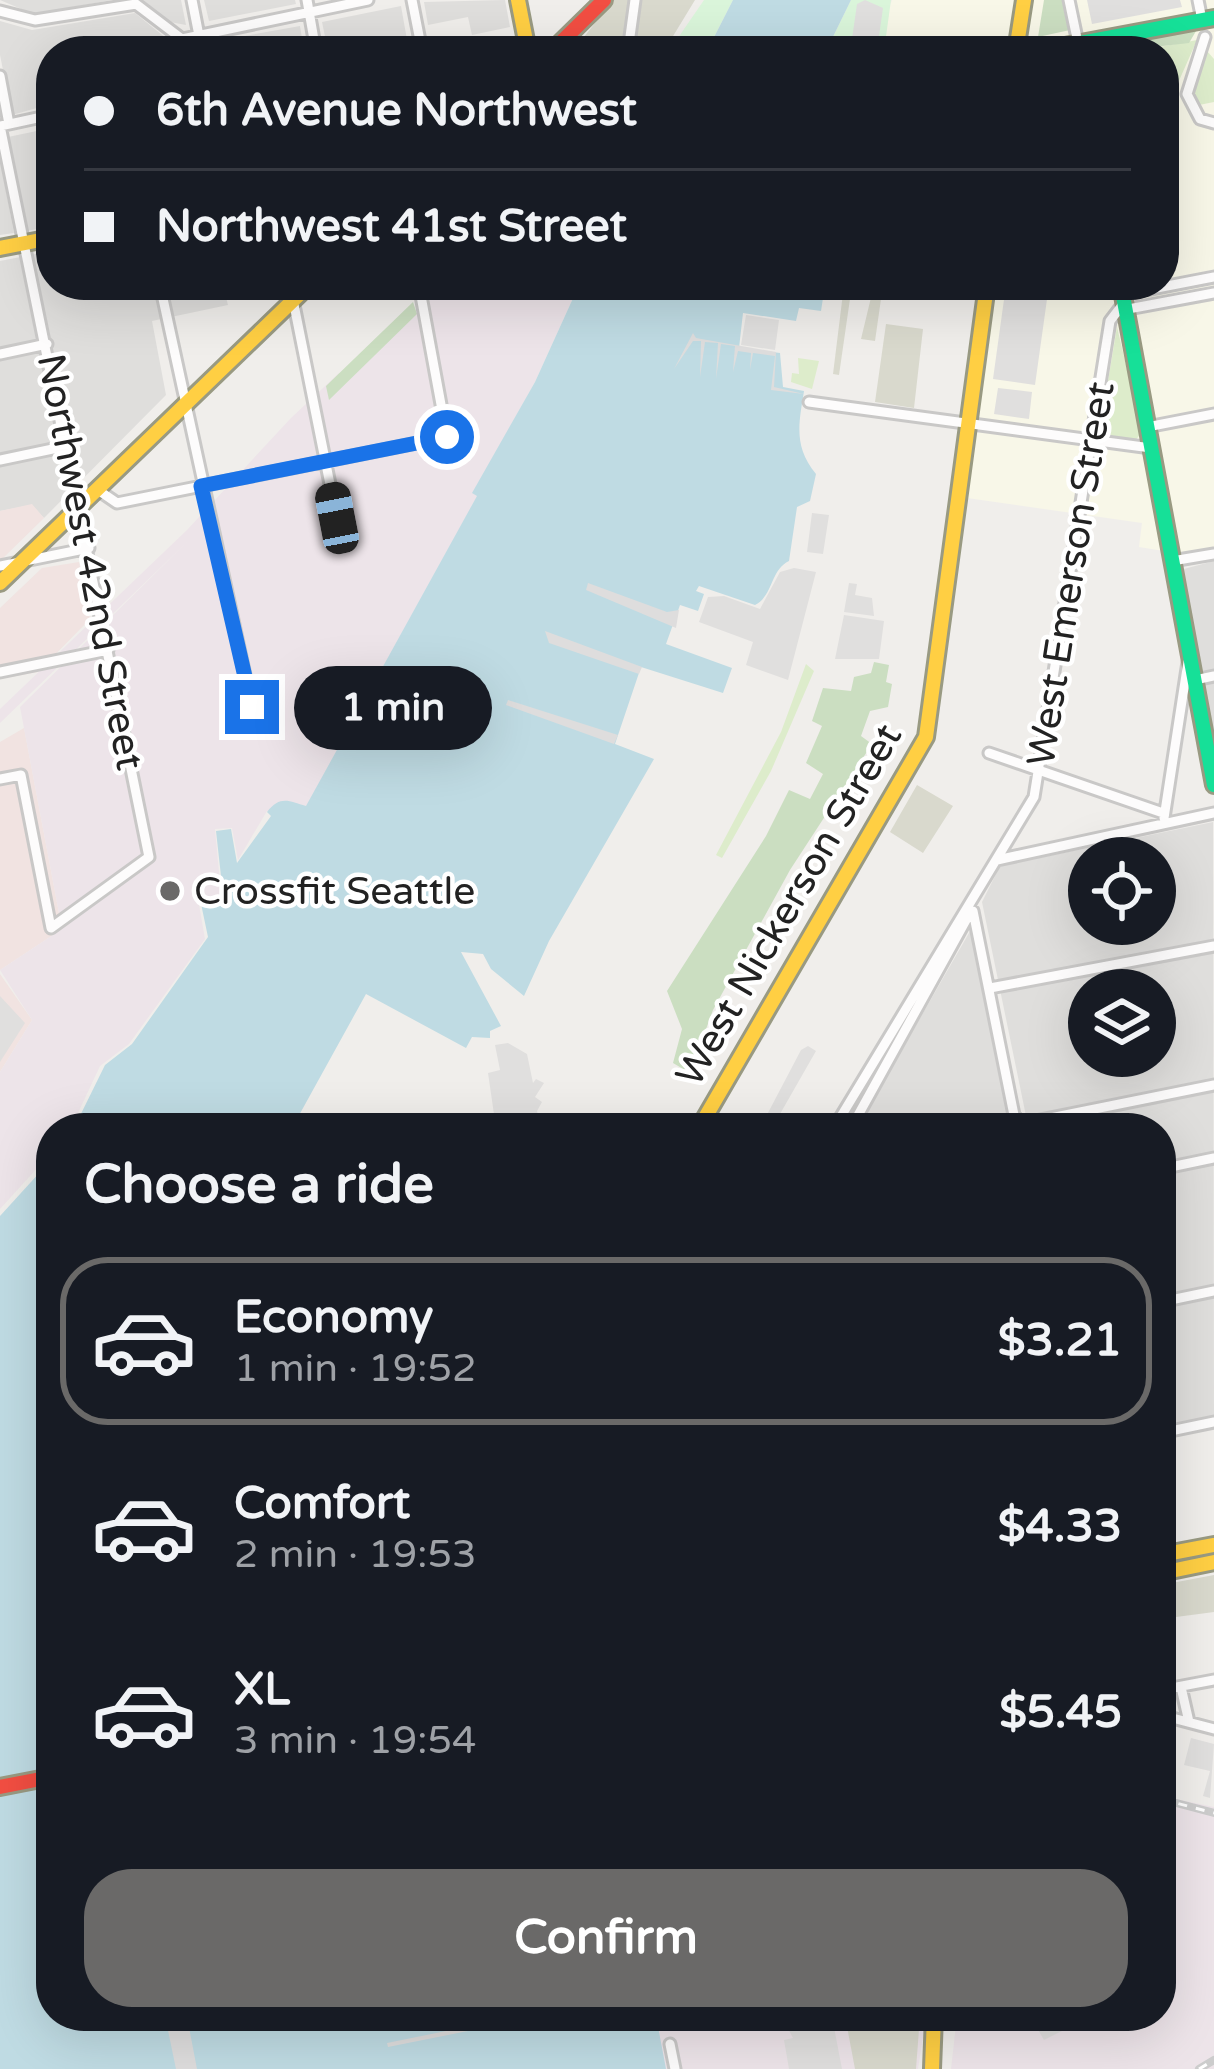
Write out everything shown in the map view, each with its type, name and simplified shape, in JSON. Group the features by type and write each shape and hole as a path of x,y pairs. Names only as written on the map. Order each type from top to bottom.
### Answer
{"main road":[{"path":"518,0 525,36"},
{"path":"567,36 604,0"},
{"path":"1018,36 1024,0"},
{"path":"1129,36 1208,19"},
{"path":"0,248 36,240"},
{"path":"0,583 185,406 284,300"},
{"name":"West Nickerson Street","path":"708,1113 926,736 985,300"},
{"path":"1125,300 1214,785"},
{"path":"1176,1552 1214,1545"},
{"path":"1176,1570 1214,1562"},
{"path":"0,1787 36,1779"},
{"path":"932,2069 933,2031"}],"street":[{"path":"192,0 199,36"},
{"path":"190,36 308,6 368,0"},
{"path":"412,0 419,36"},
{"path":"630,36 635,0"},
{"path":"1070,0 1076,36"},
{"path":"1198,0 1208,19"},
{"path":"0,11 35,20 136,4 178,36"},
{"path":"308,6 313,36"},
{"path":"1214,54 1205,38 1187,94 1200,119 1214,123"},
{"name":"Northwest 42nd Street","path":"0,76 3,126 36,288"},
{"path":"3,126 36,118"},
{"path":"1179,285 1214,277"},
{"path":"1179,295 1214,293"},
{"name":"Northwest 42nd Street","path":"0,778 22,775 51,928 149,857 38,300"},
{"path":"163,300 252,707"},
{"path":"294,300 341,538"},
{"path":"98,490 117,503 447,437 421,300"},
{"name":"West Emerson Street","path":"860,1113 1034,796 1094,441 1109,321 1124,300"},
{"path":"0,354 47,344"},
{"path":"808,402 1151,448"},
{"path":"1147,427 1214,414"},
{"path":"0,460 67,446"},
{"path":"0,566 89,548"},
{"path":"1172,561 1214,554"},
{"path":"0,672 108,650"},
{"path":"1164,818 1190,651"},
{"path":"1195,680 1214,676"},
{"path":"989,753 1164,818"},
{"path":"998,860 1164,818 1214,813"},
{"path":"973,905 1014,1113"},
{"name":"West Emerson Street","path":"843,1113 954,926 973,905"},
{"path":"990,988 1214,946"},
{"path":"1083,1113 1214,1084"},
{"path":"1176,1165 1214,1158"},
{"path":"1176,1299 1214,1291"},
{"path":"1176,1430 1214,1422"},
{"path":"1176,1688 1214,1680"},
{"path":"1181,1687 1189,1722"},
{"path":"1176,1719 1214,1729"},
{"path":"670,2044 675,2069"}],"shaded area":[{"path":"0,0 112,0 33,14"},
{"path":"142,0 181,0 186,25 170,22"},
{"path":"204,0 295,0 296,4 209,21"},
{"path":"505,0 510,27 472,35 468,17 428,25 424,2"},
{"path":"613,0 695,0 673,36 585,36"},
{"path":"865,0 883,8 879,36 852,36 857,4"},
{"path":"892,0 1214,0 1214,554 1172,561 1170,552 1139,547 1142,523 960,497 985,300 1179,300 1179,36 879,36"},
{"path":"1087,0 1180,0 1182,7 1092,24"},
{"path":"401,6 406,36 325,36 322,22"},
{"path":"135,13 163,36 36,36 36,108 12,115 0,55 0,21 32,30"},
{"path":"300,26 302,36 245,36"},
{"path":"36,131 36,229 27,231 8,137"},
{"path":"0,159 14,233 0,235"},
{"path":"36,254 36,300 227,300 228,305 152,321 166,395 44,518 32,505 0,511 0,261"},
{"path":"430,300 572,300 535,382 473,493 478,495 306,807 267,811 238,860 232,828 215,829 221,894 198,899 205,939 129,1044 100,1066 78,1113 36,1113 36,1169 0,1209 0,1072 32,1020 0,970 62,929 20,707 188,541 0,723 0,709 187,530 339,373 344,385"},
{"path":"842,300 850,300 839,375 833,374"},
{"path":"870,300 881,300 875,341 861,339"},
{"path":"1004,300 1047,300 1035,385 993,379"},
{"path":"746,315 779,320 775,350 741,345"},
{"path":"886,324 923,329 914,408 875,402"},
{"path":"998,388 1032,392 1029,419 994,414"},
{"path":"32,504 44,518 0,561 0,511"},
{"path":"812,513 829,515 823,554 807,552"},
{"path":"1214,561 1214,751 1180,570"},
{"path":"79,562 90,619 38,672 0,679 0,608 42,568"},
{"path":"794,568 816,572 788,680 746,665 753,642 699,622 708,597 724,596 760,609 780,572"},
{"path":"849,583 857,584 855,595 872,598 874,616 844,612"},
{"path":"844,615 884,621 879,659 835,659"},
{"path":"24,728 62,929 0,970 0,742"},
{"path":"917,785 953,806 923,853 890,832"},
{"path":"1213,822 1214,1416 1176,1424 1176,1113 1025,1113 982,902 1000,866 1068,852 1068,945 1176,945 1176,837 1140,837"},
{"path":"973,926 1009,1113 866,1113"},
{"path":"0,974 32,1020 0,1072"},
{"path":"0,996 25,1023 0,1062"},
{"path":"508,1043 527,1054 533,1083 536,1079 544,1083 535,1097 542,1102 537,1113 494,1113 488,1073 500,1070 495,1045"},
{"path":"808,1046 816,1051 781,1113 768,1113 801,1050"},
{"path":"1214,1575 1214,1612 1176,1617 1176,1582"},
{"path":"1191,1738 1214,1744 1210,1798 1203,1796 1210,1771 1184,1765"},
{"path":"1176,1799 1214,1807 1214,2069 951,2069 955,2031 1176,2031"},
{"path":"57,2031 924,2031 918,2069 52,2069"},
{"path":"789,2031 835,2031 842,2069 789,2069 784,2040 793,2038"},
{"path":"848,2031 919,2031 916,2069 855,2069"},
{"path":"1039,2031 1062,2031 1044,2040"}],"green space":[{"path":"704,0 733,0 715,36 679,36"},
{"path":"851,0 891,0 886,36 833,36"},
{"path":"1044,0 1065,0 1070,30 1038,36"},
{"path":"1199,26 1189,43 1179,44 1179,36 1135,36"},
{"path":"1197,40 1179,81 1179,43"},
{"path":"1207,51 1214,59 1214,102 1194,106 1190,96"},
{"path":"413,302 417,314 329,400 326,386"},
{"path":"1117,327 1142,432 1135,441 1106,436 1100,429"},
{"path":"798,358 819,361 812,389 791,382 792,373 799,374"},
{"path":"874,662 889,665 886,682 892,684 888,707 870,711 861,736 872,744 790,870 713,1010 690,1073 673,1063 682,1029 667,991 766,836 789,790 810,799 823,774 806,763 822,726 812,721 823,688 851,691 854,677 871,673"},
{"path":"806,664 814,671 771,771 722,858 716,855 781,732"}],"water":[{"path":"733,0 851,0 833,36 715,36"},
{"path":"572,300 823,300 821,311 799,308 796,321 743,313 739,348 780,353 783,387 804,391 801,444 816,474 810,501 797,507 789,561 778,570 761,601 755,605 699,586 696,591 704,594 698,611 680,605 666,644 732,668 723,693 641,667 615,744 654,759 549,941 524,996 491,969 483,954 461,952 501,1026 490,1031 490,1038 472,1037 466,1048 366,994 300,1113 81,1113 105,1065 132,1044 208,937 200,899 223,894 216,831 231,829 237,863 276,803 306,806 535,382"},
{"path":"36,1176 36,2031 659,2031 666,2069 0,2069 0,1216"}],"pier":[{"path":"693,333 696,338 776,352 774,387 804,394 771,390 775,356 753,353 750,370 751,353 738,351 733,372 735,346 721,344 716,379 718,343 705,342 700,377 701,341 693,341 674,369"},
{"path":"588,583 667,612 679,610 676,628 586,590"},
{"path":"545,631 642,667 639,674 549,643"},
{"path":"508,700 618,735 614,744 506,705"},
{"path":"168,2031 190,2031 197,2069 176,2069"},
{"path":"446,2031 468,2031 388,2047 387,2043"}],"waterway":[{"path":"1188,564 1214,559"}],"railway":[{"path":"1176,1803 1214,1813"},
{"path":"1199,2069 1214,2060"}],"traffic: fast":[{"path":"1118,36 1214,18"},
{"path":"1124,300 1214,785"}],"traffic: slow":[{"path":"518,0 525,36"},
{"path":"1018,36 1024,0"},
{"path":"0,248 36,241"},
{"path":"0,583 293,300"},
{"path":"708,1113 926,737 985,300"},
{"path":"1176,1552 1214,1545"},
{"path":"1176,1570 1214,1562"},
{"path":"932,2069 933,2031"}],"traffic: jam":[{"path":"567,36 604,0"},
{"path":"0,1787 36,1780"}],"place":[{"name":"Crossfit Seattle","path":"170,891"}],"route":[{"path":"252,707 201,486 447,437"}]}
